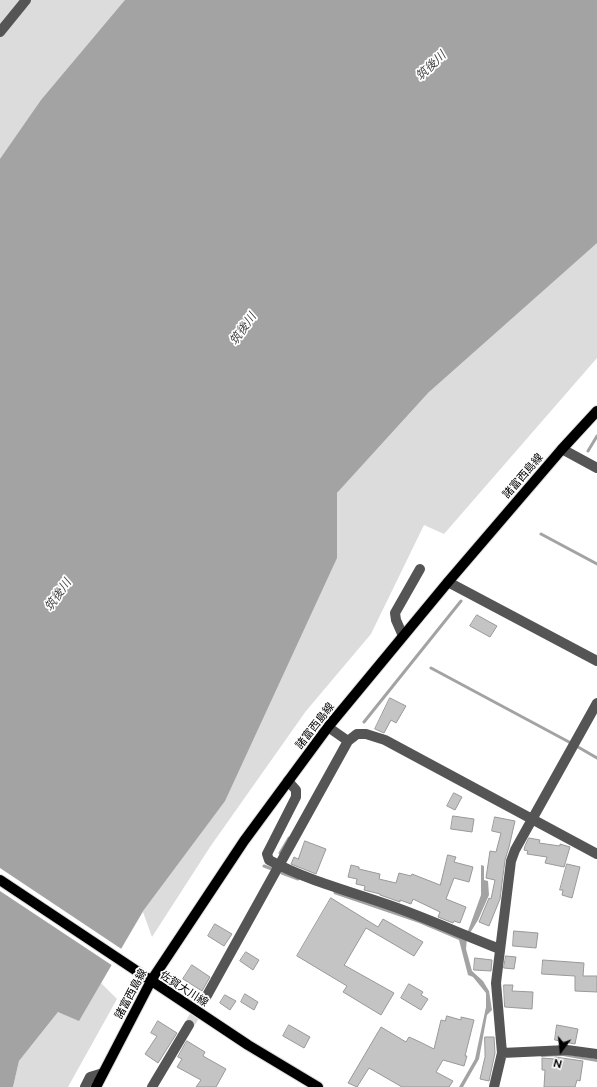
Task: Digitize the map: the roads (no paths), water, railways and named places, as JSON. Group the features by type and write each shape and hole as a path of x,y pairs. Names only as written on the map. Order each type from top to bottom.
{"main road":[{"name":"諸富西島線","path":"96,1087 151,981 244,841 328,727 448,582 562,449 597,411"},
{"name":"佐賀大川線","path":"0,880 248,1045 318,1087"}],"street":[{"path":"0,32 26,0"},
{"path":"562,449 597,468"},
{"path":"403,636 396,620 395,613 420,569"},
{"path":"448,582 597,661"},
{"path":"494,1087 502,1053 496,983 514,850 597,702"},
{"path":"328,727 348,740"},
{"path":"205,999 280,866 348,740 357,734 366,734 385,740 597,854"},
{"path":"288,781 296,790 296,797 268,854 269,860 280,866 331,886 426,918 500,949"},
{"path":"152,1087 190,1025"},
{"path":"502,1053 567,1050 597,1054"},
{"path":"84,1087 90,1077 103,1073"}],"water":[{"name":"筑後川","path":"125,0 597,0 597,243 429,392 337,493 337,558 225,801 143,911 79,1021 58,1012 19,1061 13,1087 0,1087 0,159 41,100"},
{"path":"481,865 484,866 484,880 488,881 489,895 478,920 467,938 466,949 472,971 483,981 489,991 492,1010 487,1015 479,1059 463,1087 459,1087 475,1059 486,1007 486,993 473,977 468,975 459,940 419,923 334,894 333,891 468,931 481,895"},
{"path":"563,1054 597,1059 597,1062 563,1056 541,1057 541,1055"}],"waterway":[{"path":"588,451 597,436"},
{"path":"541,534 597,564"},
{"path":"364,722 461,601"},
{"path":"431,668 569,742"},
{"path":"578,747 597,758"},
{"path":"280,853 289,838"},
{"path":"264,866 272,869"},
{"path":"282,873 298,879"}],"tunnel":[{"path":"189,1025 205,999"}]}
